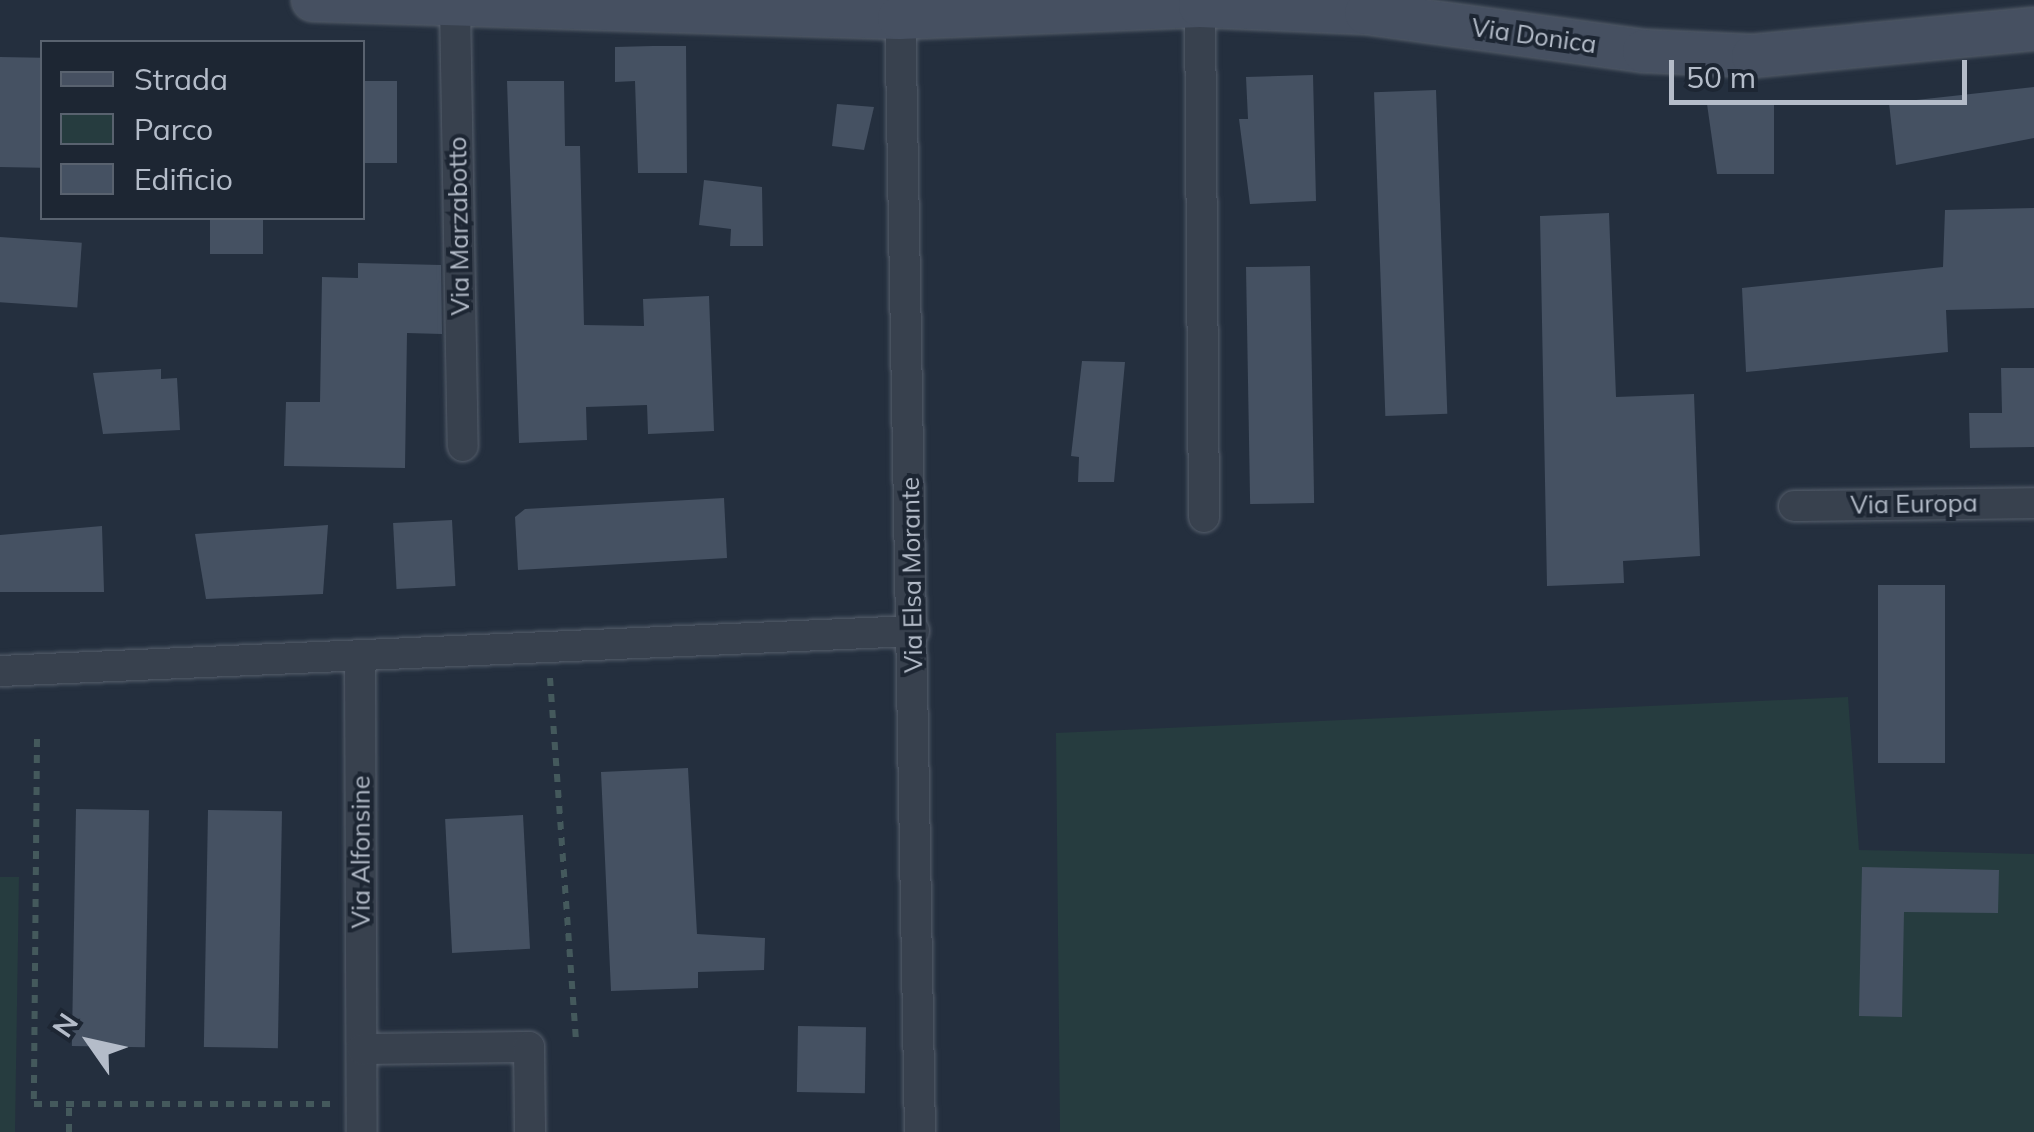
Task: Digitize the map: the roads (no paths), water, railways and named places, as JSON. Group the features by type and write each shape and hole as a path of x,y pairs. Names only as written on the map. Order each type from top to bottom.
{"street":[{"name":"Via Donica","path":"313,0 454,6 899,9 1366,7 1644,52 1753,56 2034,29"},
{"name":"Via Marzabotto","path":"454,6 463,446"},
{"path":"1200,6 1204,517"},
{"name":"Via Elsa Morante","path":"899,9 914,630 920,1132"},
{"name":"Via Europa","path":"1794,506 2034,503"},
{"path":"0,671 914,630"},
{"name":"Via Alfonsine","path":"360,656 362,1118"},
{"path":"362,1049 530,1047 530,1132"}]}
